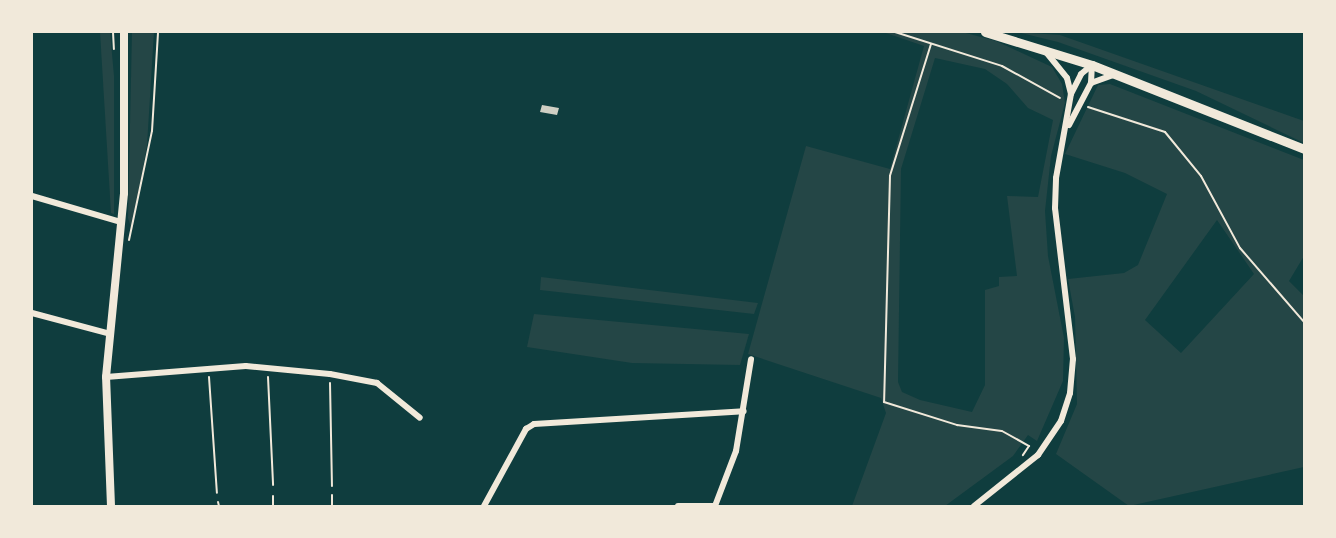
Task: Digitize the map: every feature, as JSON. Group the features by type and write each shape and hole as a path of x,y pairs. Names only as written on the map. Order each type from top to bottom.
{"main road":[{"path":"985,32 1092,65 1305,150"}],"street":[{"path":"111,507 106,377 107,333 121,222 124,32"},
{"path":"1044,50 1067,78 1071,94"},
{"path":"1066,131 1091,83 1092,65"},
{"path":"974,507 1038,455 1060,421 1070,393 1071,331 1055,208 1056,178 1071,94 1081,74 1092,65"},
{"path":"1091,83 1117,75"},
{"path":"32,196 121,222"},
{"path":"32,313 107,333"},
{"path":"678,507 715,506 736,451 751,359"},
{"path":"106,377 208,368 268,368 330,374 377,383 420,418"},
{"path":"484,507 526,429 534,424 744,411"}],"path":[{"path":"118,244 132,240 152,131 158,32"},
{"path":"895,32 1002,66 1060,98"},
{"path":"931,44 890,176 884,402 957,425 1002,431 1029,446"},
{"path":"1088,107 1165,132 1201,176 1240,248 1274,291 1305,322"},
{"path":"208,368 217,493"},
{"path":"268,368 273,485"},
{"path":"330,374 332,486"},
{"path":"273,495 273,507"},
{"path":"332,495 332,507"},
{"path":"218,502 219,507"}],"shaded area":[{"path":"100,32 110,32 114,76 114,214 111,213"},
{"path":"132,32 154,32 147,145 132,231 128,218"},
{"path":"883,32 962,32 996,41 1052,67 1062,84 1065,103 1051,156 1045,211 1048,256 1064,338 1063,381 1037,441 1028,435 1013,456 945,506 852,506 886,413 881,398 748,354 806,146 890,169 924,46","holes":["935,58 985,69 1007,84 1028,108 1053,120 1038,197 1007,196 1017,276 999,277 999,286 985,290 985,385 972,412 920,400 902,392 898,382 901,169"]},
{"path":"1017,32 1060,35 1304,121 1304,143 1196,91 1058,42"},
{"path":"1110,84 1304,160 1304,256 1289,281 1304,296 1304,467 1129,506 1056,454 1077,404 1075,317 1068,279 1124,273 1138,265 1167,194 1125,173 1065,154 1098,85","holes":["1217,220 1254,274 1181,353 1145,320"]},
{"path":"541,277 758,303 754,314 540,290"},
{"path":"534,314 749,334 740,365 632,363 527,347"}],"building":[{"path":"542,105 559,108 557,115 540,112"}]}
